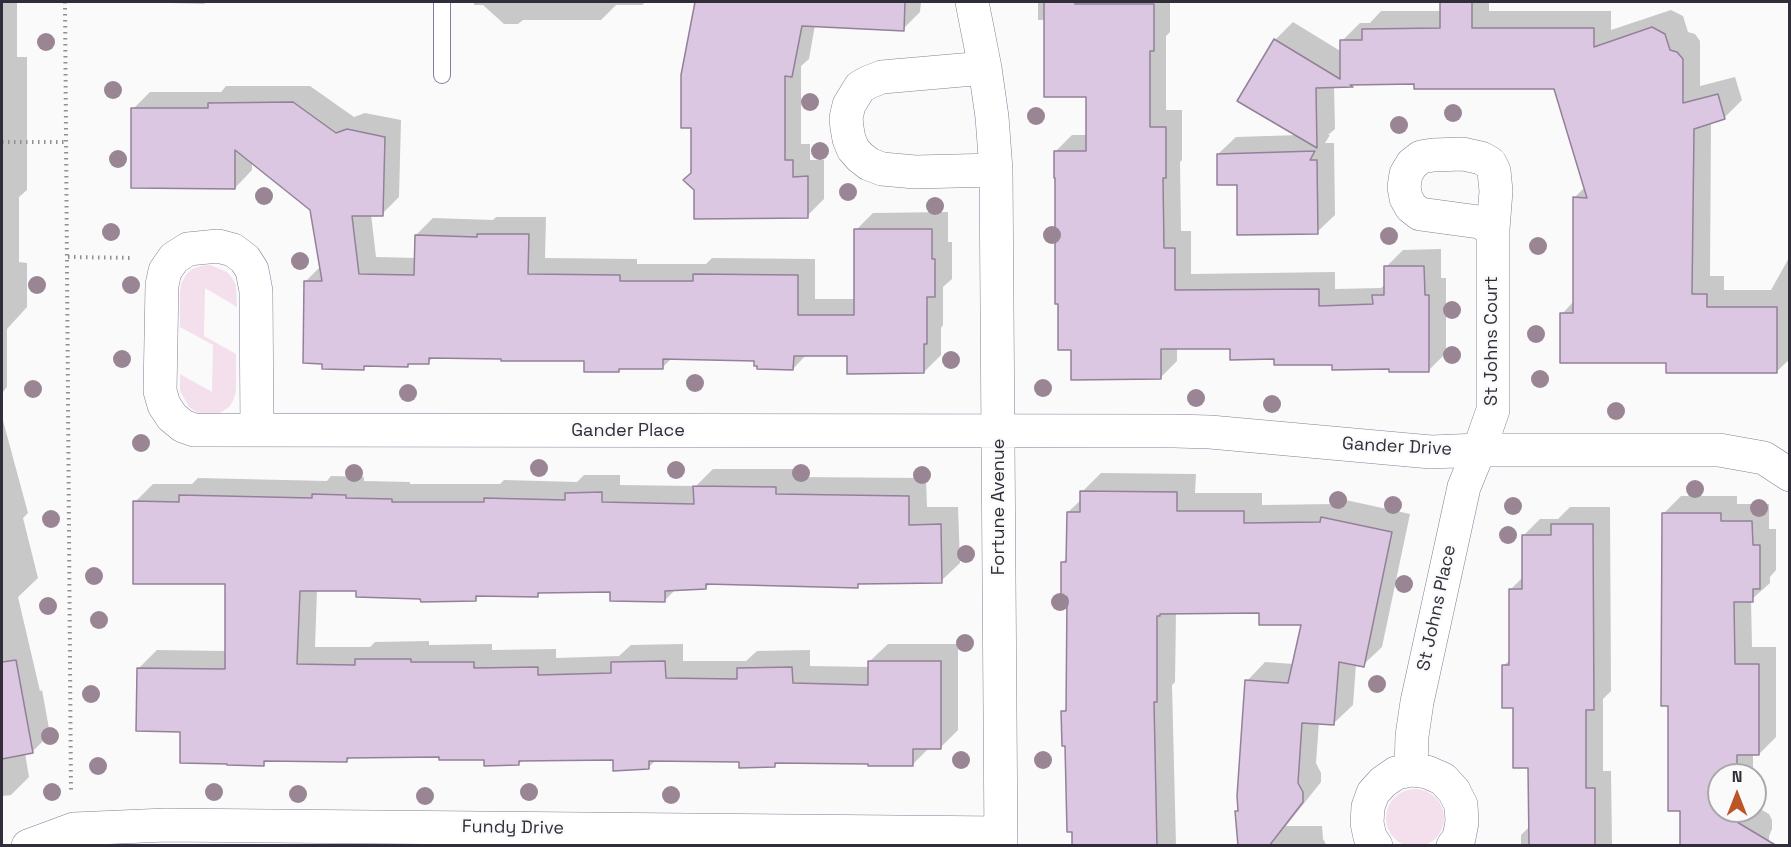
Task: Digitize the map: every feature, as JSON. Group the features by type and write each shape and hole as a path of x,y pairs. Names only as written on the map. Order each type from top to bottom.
{"street":[{"name":"Fortune Avenue","path":"972,2 986,68 996,170 1001,839"},
{"path":"986,68 882,77 869,82 860,87 849,105 846,117 847,128 853,149 869,164 882,169 915,172 996,170"},
{"name":"St Johns Court","path":"1479,450 1493,410 1493,229"},
{"name":"Gander Place","path":"256,430 256,291 252,270 245,259 233,250 218,246 188,249 174,258 165,271 162,285 160,391 164,405 172,417 183,426 194,430 999,432"},
{"name":"Gander Drive","path":"999,432 1210,432 1431,452 1719,450 1764,459 1790,475"},
{"name":"St Johns Place","path":"1411,770 1412,736 1417,702 1464,487 1479,450"},
{"path":"1376,846 1367,823 1368,807 1373,793 1383,782 1396,774 1411,770 1428,772 1443,779 1454,791 1461,805 1462,822 1458,838 1453,846"},
{"name":"Fundy Drive","path":"28,846 74,829 166,825 1001,839"}],"lane":[{"path":"442,2 442,75"}],"path":[{"path":"65,2 71,795"},
{"path":"2,142 66,142"},
{"path":"68,257 140,258"}],"shaded area":[{"path":"210,265 227,272 232,278 236,285 237,307 205,288 204,336 236,354 236,391 233,401 220,413 209,415 198,413 189,407 180,391 180,374 212,392 213,345 180,327 180,293 181,284 192,269"},
{"path":"1415,789 1426,791 1436,797 1442,807 1444,818 1442,829 1436,839 1426,845 1415,847 1404,845 1394,839 1388,829 1386,818 1388,807 1394,797 1404,791"}],"building":[{"path":"695,2 905,2 904,31 802,26 792,77 785,76 785,160 793,160 793,177 808,176 808,218 694,219 694,190 683,180 691,173 691,128 681,128 681,75"},
{"path":"1044,2 1154,4 1154,51 1150,51 1150,127 1166,127 1166,178 1163,178 1164,248 1175,248 1175,290 1319,289 1319,306 1373,304 1372,295 1384,295 1384,266 1424,266 1425,295 1429,295 1429,372 1389,372 1389,369 1332,370 1332,365 1274,365 1274,359 1230,360 1230,349 1161,349 1161,379 1071,380 1071,350 1058,350 1058,304 1055,304 1054,151 1086,151 1086,97 1044,97"},
{"path":"1440,2 1472,2 1472,28 1594,28 1594,47 1652,27 1665,34 1670,50 1677,52 1683,59 1683,103 1718,94 1725,119 1694,129 1692,294 1707,294 1707,307 1777,307 1777,373 1666,373 1666,363 1560,363 1560,313 1573,313 1573,197 1587,198 1554,89 1414,89 1414,84 1316,88 1317,148 1237,101 1274,39 1340,79 1340,40 1362,40 1362,29 1440,28"},
{"path":"293,102 336,133 347,129 385,137 383,216 352,216 359,274 414,275 415,235 477,237 477,234 529,234 528,274 620,275 620,281 693,281 693,274 798,275 798,315 854,315 854,229 932,229 935,297 927,297 927,344 924,344 924,373 847,374 847,356 794,356 793,370 757,369 754,361 663,359 663,369 619,369 619,372 584,372 584,361 429,358 429,364 408,364 408,367 364,366 364,370 322,369 322,364 303,363 304,281 322,281 310,210 235,150 235,189 131,188 131,108 208,108 208,103"},
{"path":"1315,151 1310,160 1317,160 1318,234 1237,235 1237,185 1217,185 1217,154"},
{"path":"693,486 776,487 776,494 909,496 909,525 941,524 942,583 858,584 858,588 706,584 706,589 665,591 665,602 610,601 610,592 538,593 538,597 476,596 476,601 421,602 420,599 356,597 356,591 300,591 297,664 355,665 355,659 411,659 411,662 474,662 474,668 538,667 538,675 611,673 611,662 665,661 666,678 737,679 737,668 792,667 793,683 868,685 868,661 941,661 941,749 913,749 913,766 775,763 775,767 739,768 739,762 649,761 649,769 613,771 613,760 519,761 519,765 484,766 484,760 439,760 439,757 347,758 347,762 264,761 264,766 180,763 180,732 136,731 137,668 225,669 225,584 133,584 133,501 179,502 179,495 312,498 312,494 346,495 346,498 392,499 392,502 484,502 484,498 565,500 565,493 602,492 602,502 694,504"},
{"path":"1080,491 1177,492 1177,511 1244,511 1244,523 1320,522 1321,517 1392,532 1364,667 1339,662 1334,725 1302,723 1298,783 1303,792 1303,802 1269,846 1238,846 1235,811 1238,811 1245,680 1288,683 1301,625 1259,625 1259,613 1160,614 1157,616 1157,702 1154,702 1157,846 1072,846 1072,832 1067,832 1065,746 1062,746 1061,711 1066,711 1067,597 1061,597 1061,562 1066,562 1067,512 1080,512"},
{"path":"1662,513 1721,513 1721,521 1752,521 1753,545 1760,545 1760,589 1753,589 1753,602 1734,602 1735,664 1759,664 1759,755 1737,755 1737,763 1707,763 1707,823 1739,823 1777,846 1680,846 1680,811 1668,811 1668,706 1661,706"},
{"path":"1551,524 1593,524 1594,710 1586,710 1586,788 1595,788 1595,846 1529,846 1528,768 1513,768 1513,708 1502,708 1502,665 1509,665 1509,589 1522,589 1522,535 1551,535"},
{"path":"16,660 33,753 2,759 2,662"}]}
